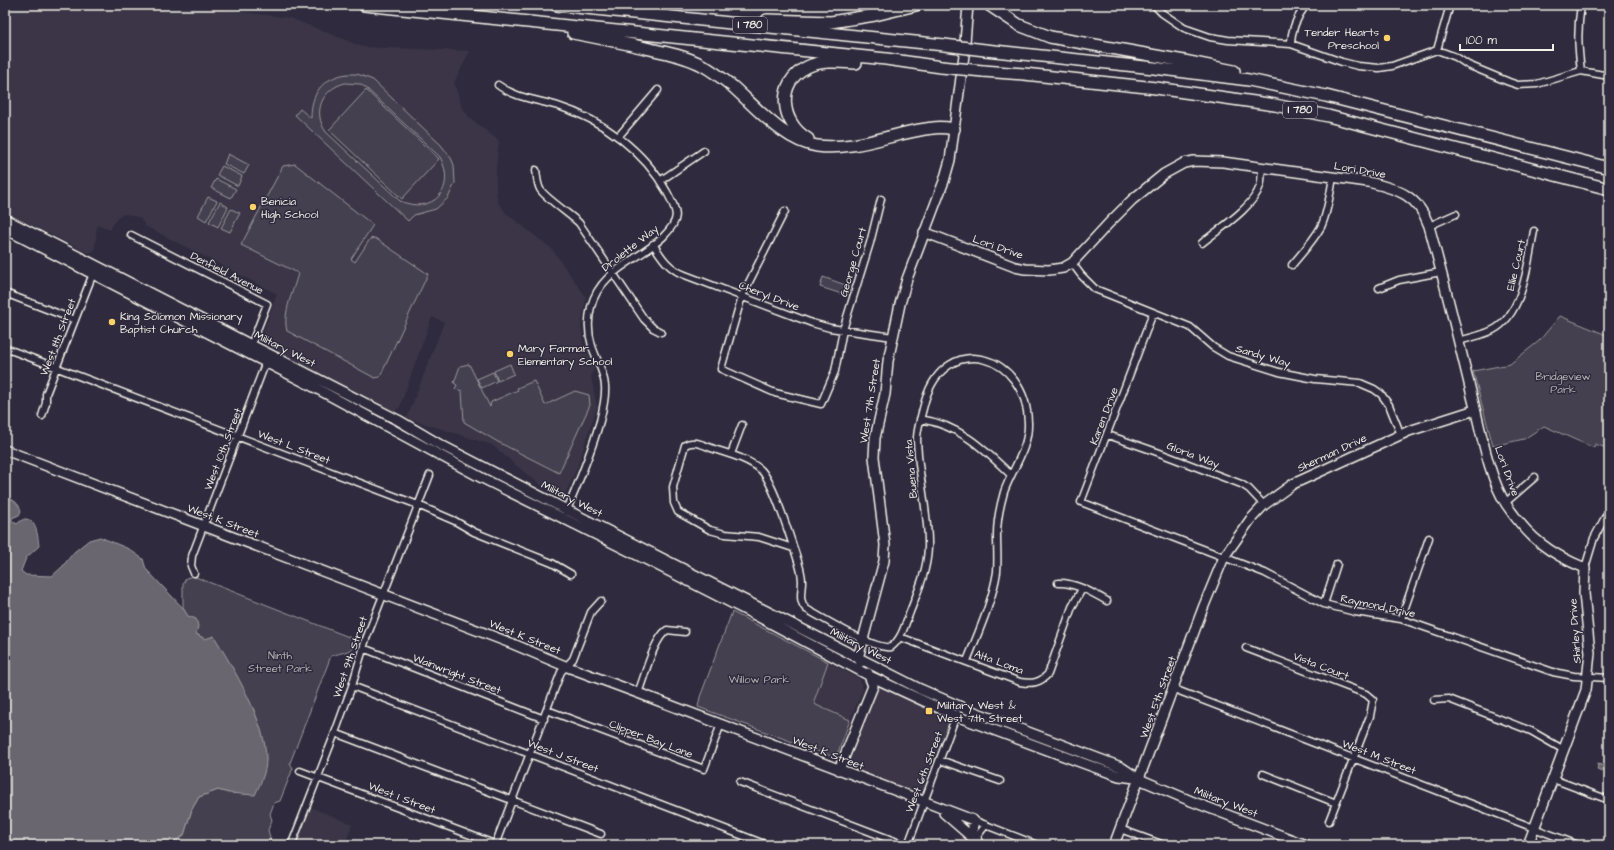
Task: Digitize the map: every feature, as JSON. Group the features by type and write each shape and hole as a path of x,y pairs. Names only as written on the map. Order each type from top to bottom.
{"highway":[{"name":"I 780","path":"364,5 941,67 1024,74 1163,89 1275,105 1335,118 1609,189"},
{"name":"I 780","path":"556,5 1206,74 1290,88 1398,113 1609,168"},
{"path":"678,18 721,17 831,22 875,15 916,5"},
{"path":"989,5 1020,25 1050,37 1217,67 1250,75 1290,88"},
{"path":"516,21 670,53 700,64 731,85 780,129 803,142 817,146 840,147 855,145 935,127 954,129"},
{"path":"825,146 806,138 794,128 788,119 785,109 786,97 792,81 798,73 806,67 817,63 886,65 898,62"}],"street":[{"name":"West 7th Street","path":"858,658 884,561 885,545 874,457 875,438 885,394 888,361 900,304 907,279 944,181 950,160 964,56 968,5"},
{"path":"1154,5 1162,13 1184,28 1210,37 1228,40 1291,44 1358,66 1379,68 1398,64 1437,50 1456,57 1468,65 1500,79 1518,85 1537,84 1581,72 1609,76"},
{"path":"1291,44 1291,36 1297,17 1306,5"},
{"path":"1437,50 1450,5"},
{"path":"1581,5 1578,40 1581,72"},
{"name":"Drolette Way","path":"498,85 507,92 560,107 618,137 641,157 660,181 677,212 677,218 670,229 653,244 618,268 601,285 596,294 590,316 590,338 605,380 605,402 584,471 566,514"},
{"path":"618,137 658,90"},
{"path":"660,181 704,151"},
{"name":"Lori Drive","path":"924,232 984,256 1020,268 1049,270 1063,268 1072,263 1132,200 1174,167 1194,161 1262,167 1333,177 1384,186 1404,193 1419,207 1426,217 1429,226 1475,410 1493,475 1505,503 1521,525 1542,546 1557,556 1585,568"},
{"path":"1202,243 1244,209 1254,197 1260,186 1262,167"},
{"path":"536,170 540,190 579,223 612,274 644,319 653,328 662,332"},
{"path":"1292,265 1315,237 1322,225 1333,177"},
{"name":"George Court","path":"742,296 721,369 775,393 821,404 835,372 844,330 870,243 881,199"},
{"path":"742,296 785,211"},
{"path":"1429,226 1456,214"},
{"name":"Military West","path":"5,219 94,270"},
{"name":"Military West","path":"5,229 94,270 176,305 250,349 398,420 566,514 870,676 956,716 1094,768 1119,776 1139,779"},
{"name":"Ellie Court","path":"1458,341 1483,334 1494,329 1501,325 1510,314 1516,303 1524,281 1534,231"},
{"name":"Denfield Avenue","path":"131,235 267,304 250,349"},
{"name":"Cheryl Drive","path":"653,244 666,263 673,270 812,323 844,330 893,337"},
{"name":"Sandy Way","path":"1072,263 1081,275 1095,289 1190,327 1213,347 1228,356 1279,372 1315,379 1360,383 1374,389 1381,394 1389,405 1401,435"},
{"name":"West 11th Street","path":"42,416 46,403 46,394 94,270"},
{"path":"1379,288 1399,280 1441,272"},
{"path":"5,293 75,320"},
{"name":"Karen Drive","path":"1105,512 1082,502 1153,313"},
{"name":"West L Street","path":"5,348 418,505 455,520 474,532 552,563 571,574"},
{"name":"West 10th Street","path":"194,573 192,570 191,561 268,358"},
{"name":"Buena Vista","path":"900,636 926,568 928,541 917,437 920,419 932,383 944,368 962,360 983,359 993,362 1002,366 1010,373 1019,388 1025,404 1028,423 1026,445 1011,475 1005,492 998,524 998,559 995,584 967,661"},
{"name":"Sherman Drive","path":"1224,557 1250,520 1264,505 1293,484 1409,431 1475,410"},
{"path":"920,419 940,424 965,435 987,451 1011,475"},
{"path":"731,454 742,426"},
{"name":"Gloria Way","path":"1108,436 1157,452 1241,484 1255,494 1264,505"},
{"path":"793,548 759,537 725,534 710,530 678,512 674,503 672,487 685,445 688,443 696,443 731,454 752,464 761,471 767,479 793,548 802,580 800,598 806,609 863,639 887,648 893,645 900,636"},
{"name":"West K Street","path":"5,450 513,644 565,666 1037,845"},
{"name":"West 9th Street","path":"290,845 293,841 335,733 352,686 363,648 430,475"},
{"path":"1505,503 1535,477"},
{"name":"Shirley Drive","path":"1528,845 1582,702 1588,678 1590,653 1584,593 1585,568 1594,538 1609,510"},
{"name":"Raymond Drive","path":"1105,512 1265,573 1324,604 1355,612 1401,618 1553,672 1588,678 1609,678"},
{"name":"Military West","path":"566,514 920,689 959,706 1121,767 1139,779 1191,801 1306,845"},
{"path":"1401,618 1429,538"},
{"name":"West 5th Street","path":"1114,845 1174,689 1203,608 1224,557"},
{"path":"1324,604 1337,564"},
{"path":"1058,583 1063,583 1082,589 1107,601"},
{"name":"Alta Loma","path":"900,636 1020,682 1031,684 1040,681 1048,674 1072,607 1082,589"},
{"path":"496,845 511,799 544,719 561,672 573,659 591,612 601,601"},
{"path":"638,693 657,643 662,634 667,630 685,632"},
{"name":"Wainwright Street","path":"363,648 544,719"},
{"name":"Vista Court","path":"1246,648 1366,694 1373,700 1370,716 1354,758"},
{"path":"839,770 873,686 870,676 858,658"},
{"name":"West J Street","path":"352,686 767,845"},
{"name":"West M Street","path":"1174,689 1578,845"},
{"path":"1434,700 1449,699 1530,731 1564,750"},
{"name":"West 6th Street","path":"907,845 959,706"},
{"name":"Clipper Bay Lane","path":"547,710 704,770 721,724"},
{"path":"335,733 601,834"},
{"path":"1329,821 1354,758"},
{"path":"940,760 1000,781"},
{"name":"West I Street","path":"300,771 496,845"},
{"path":"1263,774 1336,803"},
{"path":"1553,779 1609,800"},
{"path":"740,782 907,845"},
{"path":"936,807 979,843"},
{"path":"973,820 974,832 979,843"},
{"path":"979,843 978,835 986,825"},
{"path":"1120,829 1164,845"}],"shaded area":[{"name":"Benicia High School","path":"5,5 93,5 129,10 195,6 290,18 363,47 470,51 454,83 462,107 469,117 499,141 496,170 498,202 506,213 552,249 586,297 581,327 583,344 594,365 591,376 597,407 577,468 565,495 563,497 557,496 530,477 492,445 407,418 444,322 432,317 399,409 398,408 395,411 390,412 264,344 262,336 277,294 145,226 140,218 126,214 121,215 118,217 110,230 97,225 95,248 94,251 88,253 5,212"},
{"path":"1002,5 1025,5 1025,9 1009,9"},
{"path":"5,497 15,502 21,511 19,515 12,518 12,521 17,524 24,519 29,520 32,522 36,530 39,546 26,558 21,571 26,575 52,576 62,567 74,552 89,540 100,537 129,549 143,559 146,569 183,608 188,616 196,619 198,626 196,634 205,639 214,636 248,696 265,745 266,765 255,795 229,793 218,790 199,797 192,809 184,835 170,845 5,845"},
{"path":"828,662 860,679 863,689 850,720 816,705 814,701"},
{"path":"878,685 951,718 921,796 846,766"},
{"path":"1598,764 1609,767 1609,771 1603,770 1602,772 1597,770"},
{"path":"310,807 352,824 345,845 293,845"}],"green space":[{"path":"357,74 373,80 441,145 451,158 454,165 455,183 448,198 436,209 414,215 408,221 295,115 300,109 311,118 313,101 316,94 325,83 338,76","holes":["345,83 360,84 440,157 445,169 446,179 444,189 432,202 423,205 400,201 326,132 320,117 320,109 325,96 330,90"]},
{"path":"366,90 439,159 402,199 329,130"},
{"path":"228,154 249,165 244,174 224,164"},
{"path":"295,164 373,225 351,259 355,262 370,239 375,238 428,274 380,377 375,378 287,331 287,309 298,273 241,245 283,166"},
{"path":"222,166 242,176 238,186 217,175"},
{"path":"216,179 236,189 231,198 211,188"},
{"path":"208,197 217,201 206,221 198,216"},
{"path":"220,202 228,207 218,227 209,222"},
{"path":"231,209 240,213 230,232 221,228"},
{"path":"823,277 851,287 848,296 820,287"},
{"name":"Bridgeview Park","path":"1560,316 1609,336 1609,449 1595,444 1594,448 1544,426 1524,439 1493,446 1473,371 1510,364 1539,341"},
{"path":"469,364 490,407 491,402 534,381 545,405 575,391 589,395 590,405 559,473 498,442 464,422 462,391 455,389 457,385 454,383 460,366"},
{"path":"510,364 514,374 498,381 494,371"},
{"path":"493,372 497,381 482,388 477,379"},
{"name":"Ninth Street Park","path":"193,576 359,641 351,650 331,656 290,763 293,768 280,801 274,803 270,814 272,820 268,830 272,845 170,845 184,835 192,809 199,797 218,790 229,793 266,760 263,738 254,710 205,639 196,634 183,608 183,584 186,578"},
{"name":"Willow Park","path":"732,612 828,662 814,701 816,705 850,720 836,758 698,707 700,697"}],"place":[{"name":"Tender Hearts Preschool","path":"1387,38"},
{"name":"Benicia High School","path":"253,207"},
{"name":"King Solomon Missionary Baptist Church","path":"112,322"},
{"name":"Mary Farmar Elementary School","path":"510,354"},
{"name":"Military West & West 7th Street","path":"929,711"}]}
